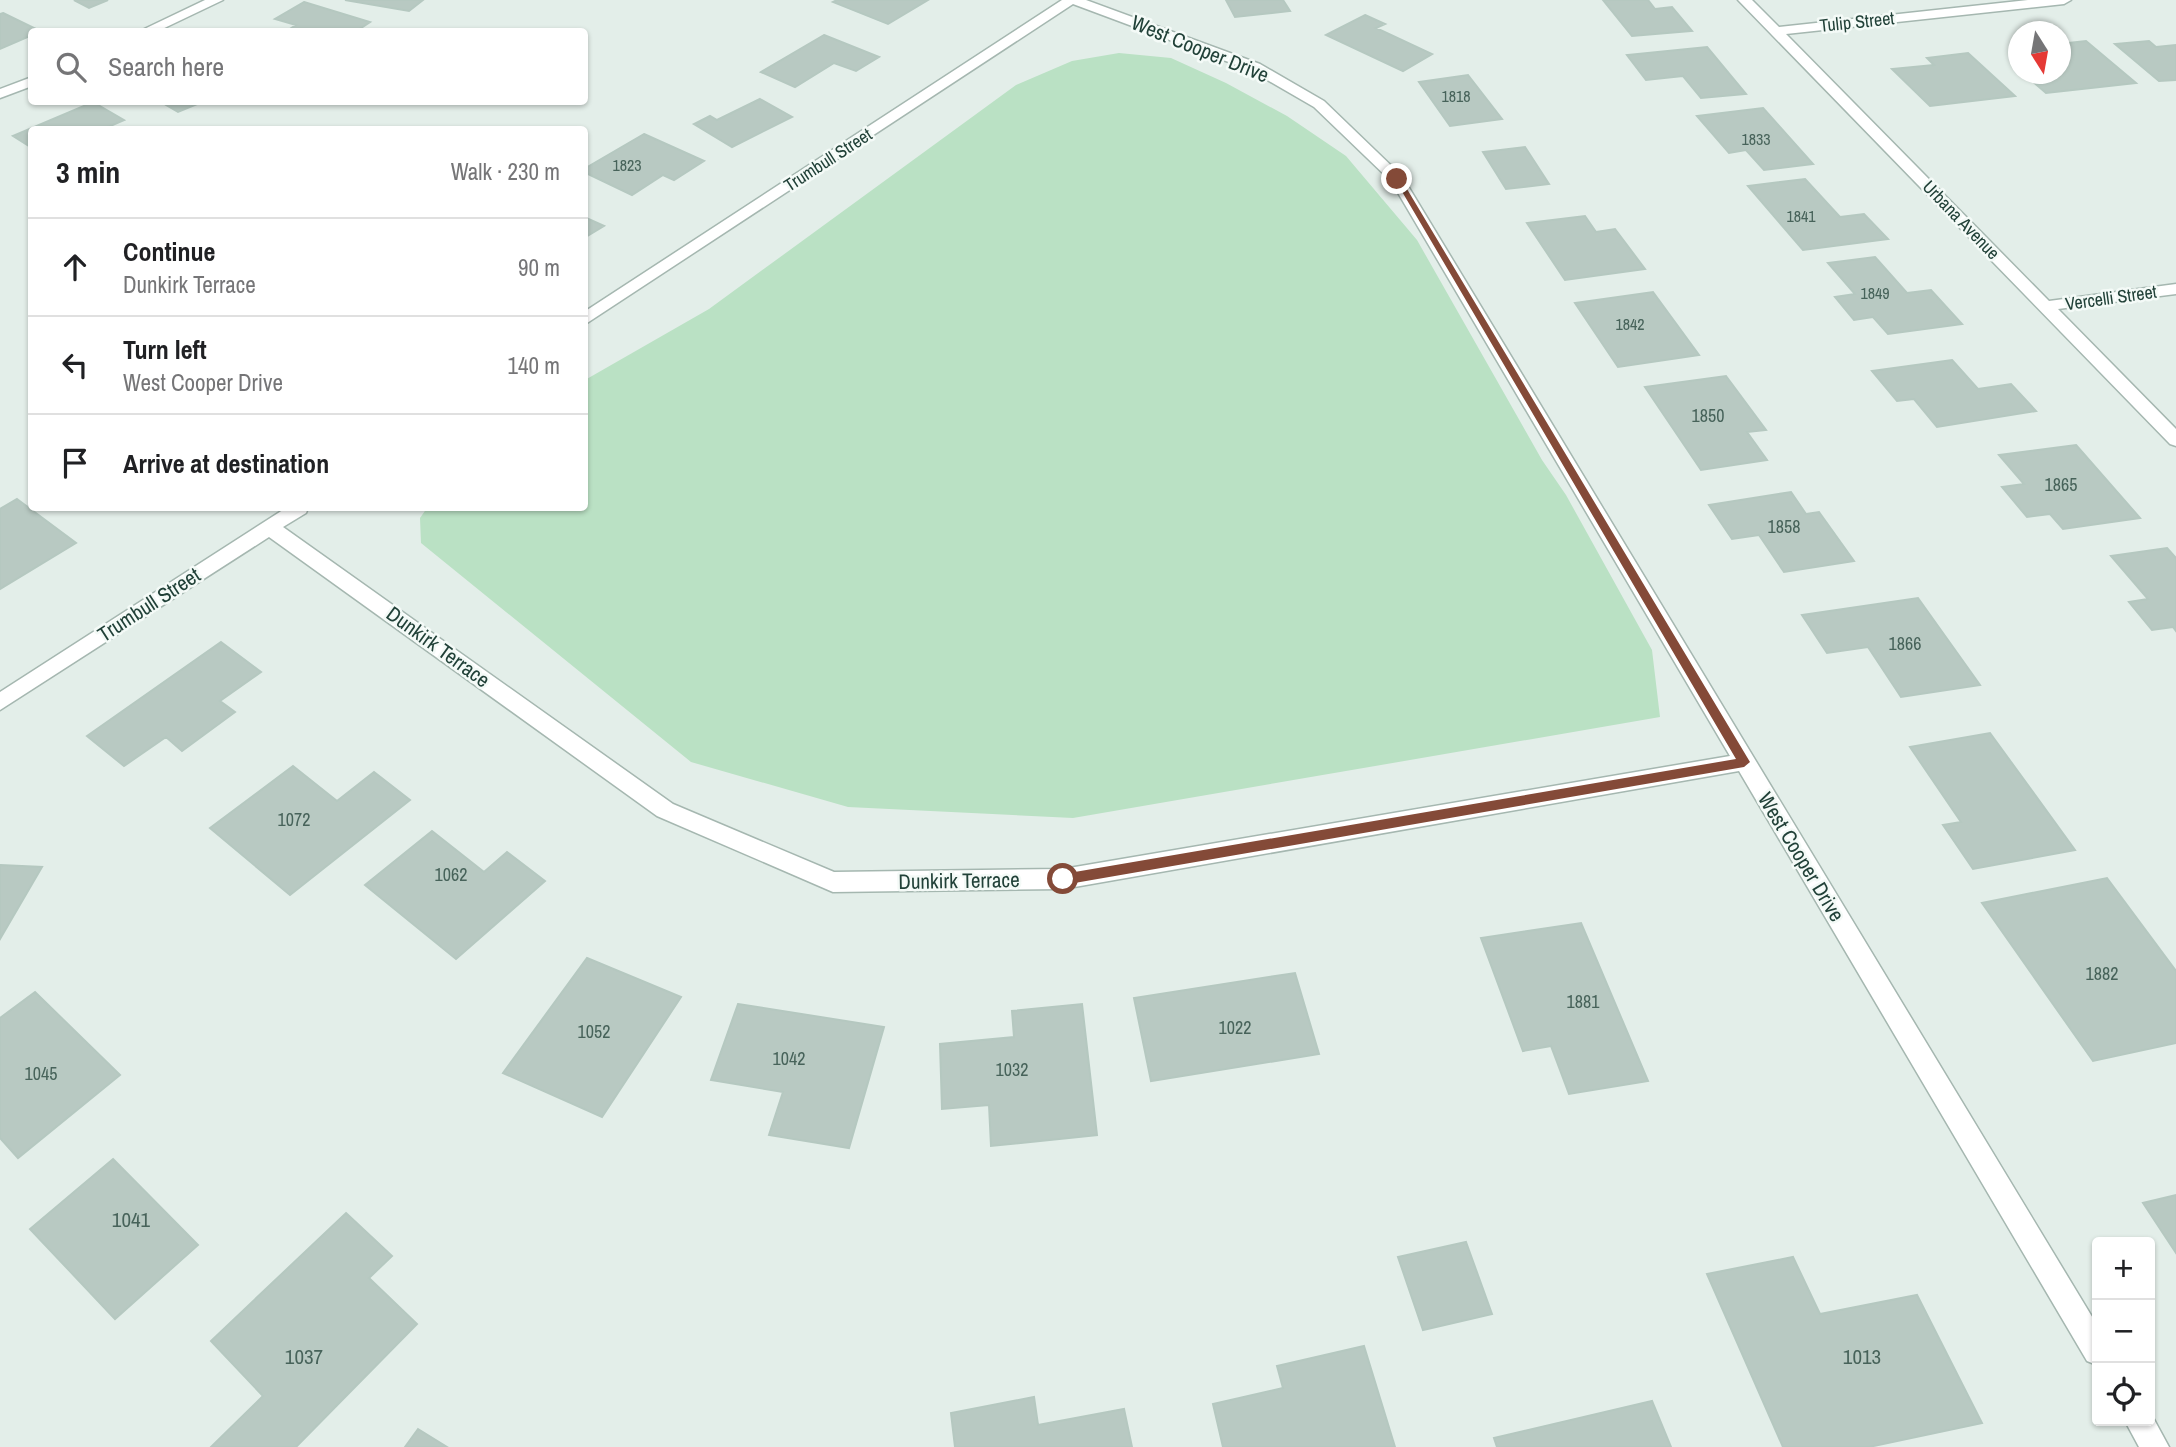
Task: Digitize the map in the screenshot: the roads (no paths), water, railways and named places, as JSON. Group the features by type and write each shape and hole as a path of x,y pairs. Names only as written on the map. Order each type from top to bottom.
{"street":[{"path":"153,28 216,0"},
{"name":"Trumbull Street","path":"588,317 1073,0"},
{"name":"West Cooper Drive","path":"1073,0 1255,67 1319,104 1397,179 2092,1343"},
{"name":"Urbana Avenue","path":"1745,0 2176,440"},
{"name":"Tulip Street","path":"1776,31 2064,0"},
{"path":"0,94 28,83"},
{"name":"Vercelli Street","path":"2046,306 2176,289"},
{"name":"Trumbull Street","path":"0,702 294,511"},
{"name":"Dunkirk Terrace","path":"269,527 665,810 832,882 1063,879 1744,762"},
{"path":"2142,1426 2155,1447"}]}
